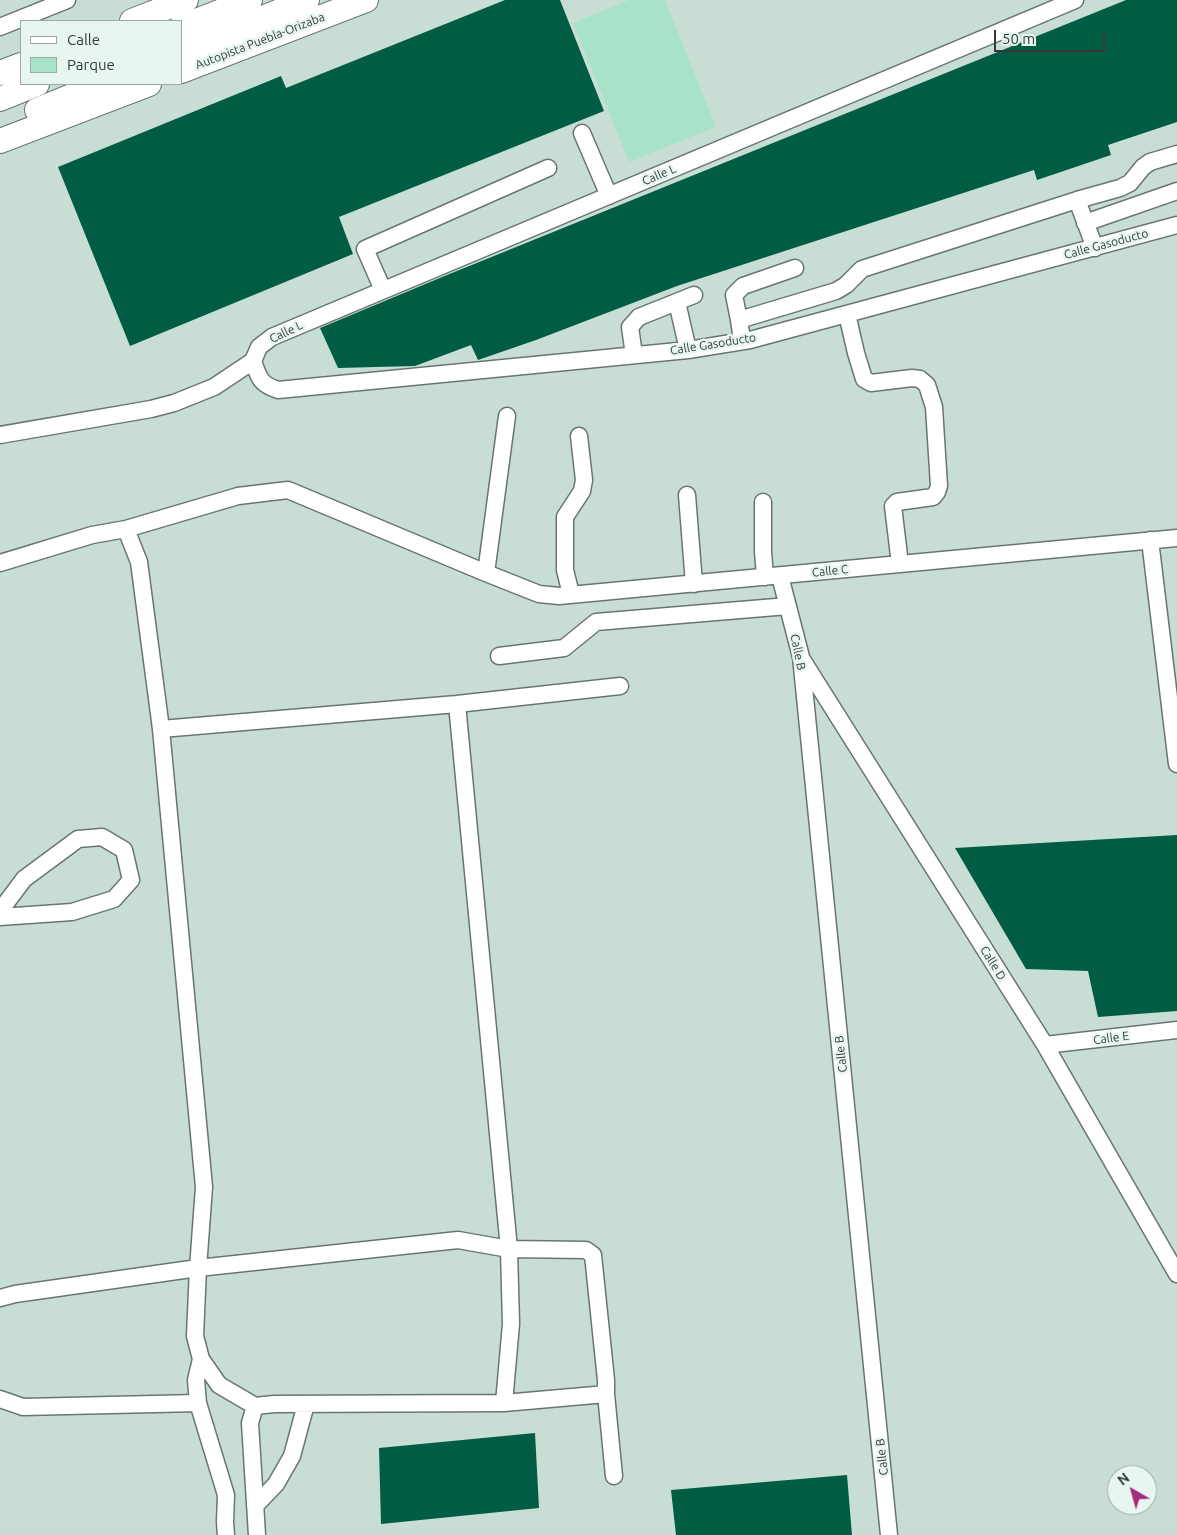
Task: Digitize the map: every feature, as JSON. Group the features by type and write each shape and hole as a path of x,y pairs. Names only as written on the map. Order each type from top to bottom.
{"highway":[{"path":"135,20 186,0"},
{"path":"182,27 257,8 307,0"},
{"name":"Autopista Puebla-Orizaba","path":"182,71 366,0"},
{"path":"182,50 257,8"},
{"path":"0,73 20,65"},
{"path":"0,98 35,85"},
{"path":"0,124 98,85"},
{"path":"0,141 146,85"}],"street":[{"name":"Calle L","path":"253,362 259,347 272,337 1075,0"},
{"path":"0,27 58,2"},
{"path":"582,133 609,196"},
{"path":"739,320 836,291 846,285 862,269 1120,188 1130,182 1150,162 1177,154"},
{"path":"383,290 365,249 548,168"},
{"path":"1085,223 1177,191"},
{"path":"1077,200 1095,248"},
{"name":"Calle Gasoducto","path":"253,362 259,379 266,386 278,390 688,350 750,340 1177,225"},
{"path":"742,340 734,295 743,286 796,268"},
{"path":"634,355 630,327 639,317 694,295"},
{"path":"677,302 688,350"},
{"path":"847,314 860,370 864,379 871,383 912,378 920,380 927,385 934,407 939,486 933,497 898,502 893,506 900,564"},
{"path":"0,435 151,409 174,403 214,387 253,362"},
{"path":"486,573 507,416"},
{"path":"571,594 565,570 565,517 582,491 584,480 579,436"},
{"name":"Calle C","path":"0,563 92,535 126,529 238,496 288,490 538,594 559,596 1177,538"},
{"path":"687,495 694,584"},
{"name":"Calle B","path":"763,502 763,551 772,576 788,606 801,657 889,1535"},
{"path":"126,529 139,562 161,729 204,1187 195,1336 201,1359 219,1385 255,1406 504,1403 606,1394"},
{"path":"1150,540 1177,764"},
{"path":"499,656 564,648 596,622 788,606"},
{"name":"Calle D","path":"801,657 1045,1045 1177,1274"},
{"path":"161,729 457,704 620,686"},
{"path":"457,704 509,1249 511,1324 504,1403"},
{"path":"0,911 24,879 78,839 102,837 124,850 131,880 114,899 72,912 0,917"},
{"name":"Calle E","path":"1045,1045 1177,1030"},
{"path":"0,1298 15,1294 198,1268 458,1240 509,1249 586,1250 593,1255 614,1476"},
{"path":"201,1359 196,1380 198,1403 226,1496 226,1535"},
{"path":"0,1399 23,1407 198,1403"},
{"path":"255,1506 276,1484 292,1456 306,1404"},
{"path":"255,1406 250,1423 257,1535"}],"shaded area":[{"path":"0,0 1177,0 1177,1535 0,1535"}],"green space":[{"path":"629,0 665,0 716,127 629,162 573,23"}],"building":[{"path":"505,0 560,0 604,111 339,217 353,254 130,346 58,167 281,76 286,88"},
{"path":"1126,0 1177,0 1177,122 1108,145 1111,155 1037,180 1034,170 677,286 478,360 471,345 415,366 338,368 320,328 447,275"},
{"path":"1177,835 1177,1011 1098,1017 1088,971 1026,969 955,848"},
{"path":"535,1433 539,1508 381,1524 379,1448"},
{"path":"847,1475 852,1535 676,1535 671,1490"}]}
